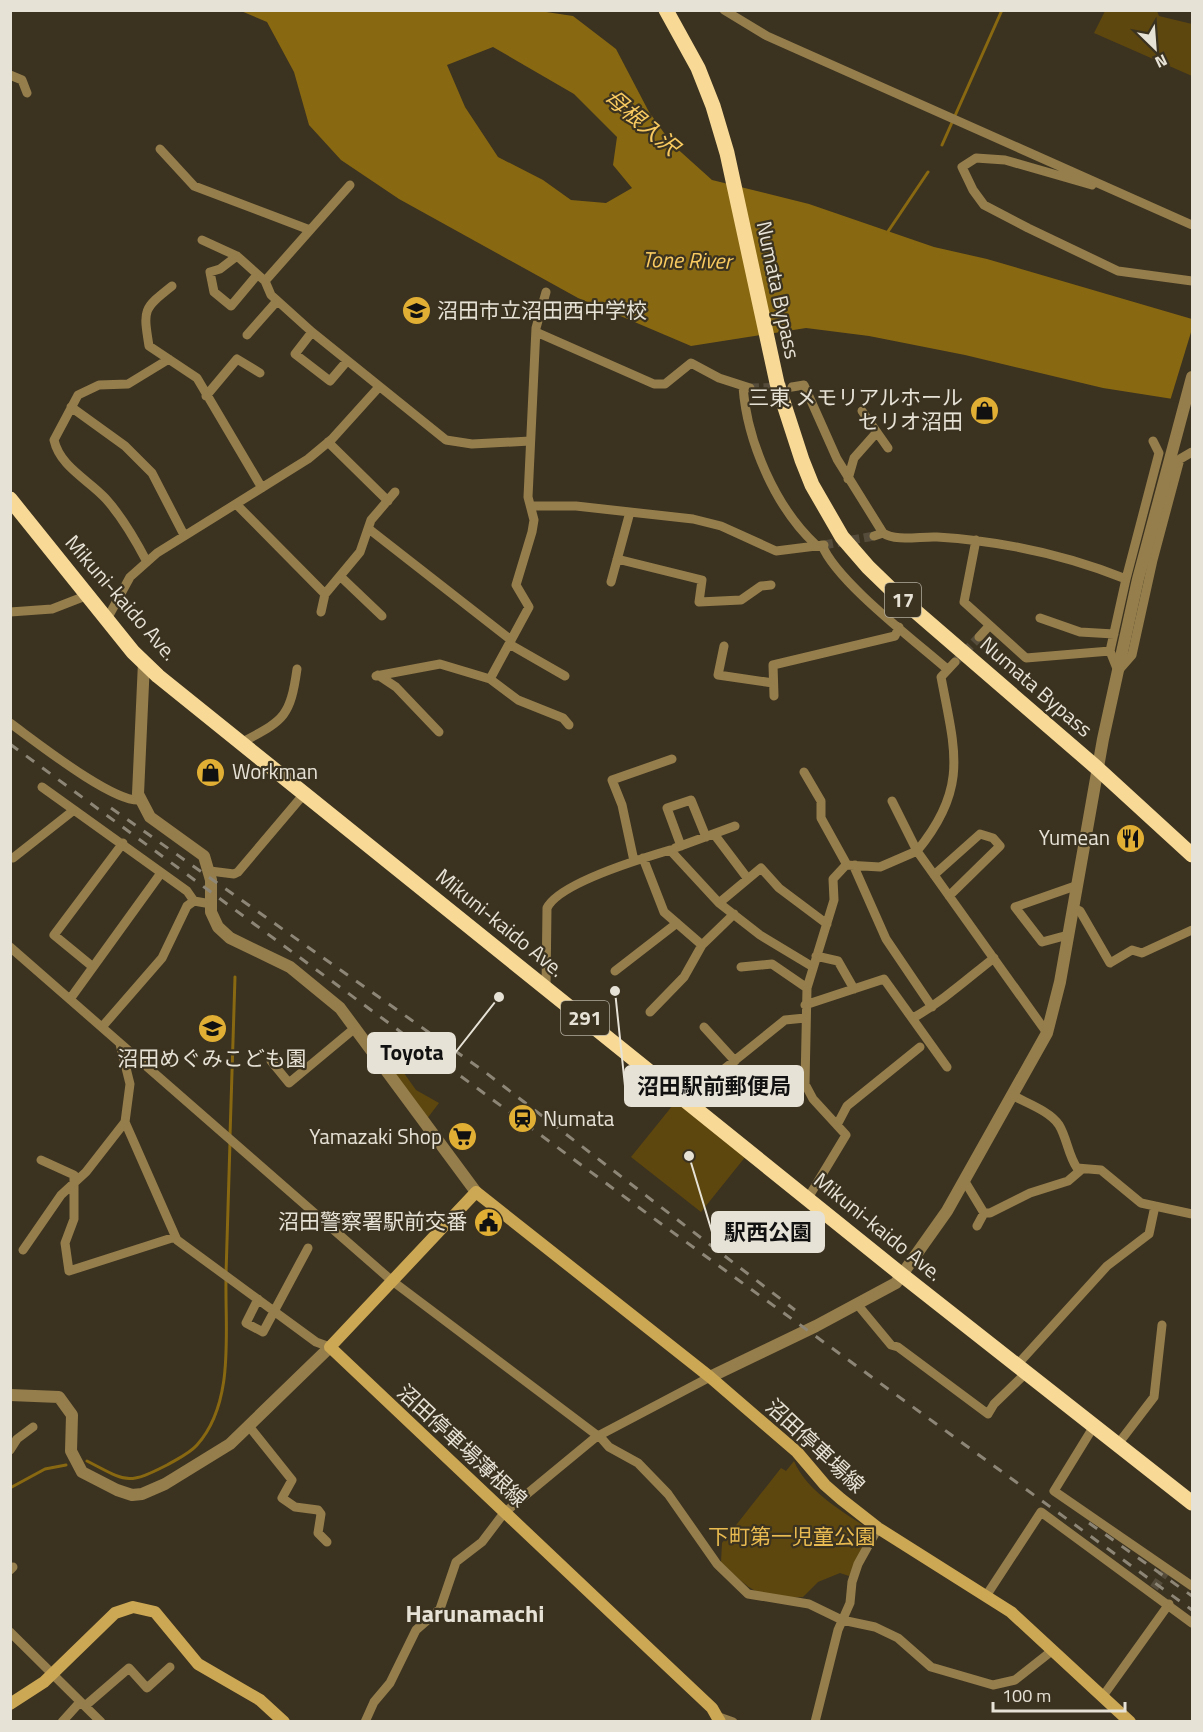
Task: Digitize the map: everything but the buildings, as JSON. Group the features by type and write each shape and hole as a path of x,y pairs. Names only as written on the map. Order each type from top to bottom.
{"highway":[{"name":"Numata Bypass","path":"666,10 690,53 713,106 727,153 777,383 792,436 812,485 833,524 854,552 899,597 1097,768 1192,855"},
{"name":"Mikuni-kaido Ave.","path":"10,499 144,662 304,794 902,1275 1192,1503"}],"main road":[{"path":"330,1347 476,1192"},
{"name":"沼田停車場線","path":"476,1192 710,1377 797,1452 825,1485 878,1528 1011,1612 1130,1722"},
{"name":"沼田停車場薄根線","path":"330,1347 720,1719"},
{"path":"10,1704 52,1675 115,1613 133,1606 155,1612 198,1664 260,1700 284,1722"}],"street":[{"path":"724,10 767,36 1192,225"},
{"path":"10,75 22,80 27,93"},
{"path":"160,149 194,186 310,230"},
{"path":"1119,192 1005,160 976,158 962,167 973,190 984,205 1028,228 1118,271 1192,281"},
{"path":"237,256 220,269 210,272 214,292 231,306 310,230 350,185"},
{"path":"202,240 237,256 261,278 271,295 312,332 446,440 472,444 530,441"},
{"path":"172,286 150,303 144,316 149,346 196,378 262,488"},
{"path":"490,679 529,607 516,585 532,532 531,506 528,497 536,332 546,292"},
{"path":"247,335 278,301"},
{"path":"312,332 295,354 330,381 347,361"},
{"path":"536,332 654,384 665,384 691,363 719,378 747,387 755,445 770,478 805,535 821,545 828,560 899,627 951,666 941,677 956,751 952,790 939,821 917,851 880,867 851,865 833,879 834,900 807,988 805,1084 813,1099 846,1135 808,1198"},
{"path":"147,562 120,515 100,492 71,468 55,447 56,434 78,395 99,385 128,384 169,359"},
{"path":"206,396 237,359 260,373"},
{"path":"365,1722 374,1702 390,1683 416,1630 440,1609 456,1562 482,1542 504,1513 596,1437 896,1283 947,1211 1047,1033 1074,908 1097,768 1138,579 1192,377"},
{"path":"792,387 804,386 848,479 878,535 976,540 1088,564 1126,579"},
{"path":"107,619 130,577 147,562 184,535 297,467 328,442 379,387"},
{"path":"71,407 125,446 152,473 184,535"},
{"path":"862,411 888,448"},
{"path":"848,479 854,458 877,432"},
{"path":"1118,671 1110,651 1126,579 1162,454 1153,441"},
{"path":"328,442 388,501"},
{"path":"1118,671 1132,655 1179,459 1192,452"},
{"path":"321,612 325,594 360,552 371,520 395,492"},
{"path":"236,504 325,594"},
{"path":"531,506 576,506 693,519 721,526 776,550 821,545"},
{"path":"611,582 630,512"},
{"path":"369,529 510,642 565,676"},
{"path":"976,540 964,602 1026,658 1110,651"},
{"path":"617,559 702,580 699,602 741,600 761,586 771,585"},
{"path":"340,576 382,616"},
{"path":"10,612 52,609 88,595"},
{"path":"1040,618 1080,632 1114,634"},
{"path":"979,637 989,626"},
{"path":"774,696 773,664 895,636 899,627"},
{"path":"724,646 718,675 774,683"},
{"path":"144,662 138,794 150,817 204,856 210,871 214,919 224,933 290,967 332,999 476,1192"},
{"path":"439,732 396,687 377,675 440,664 490,679 518,700 563,718 569,725"},
{"path":"241,742 272,725 288,712 297,669"},
{"path":"10,723 92,780 124,799 140,800"},
{"path":"672,759 612,780 638,860 664,912 702,945"},
{"path":"804,772 821,801 821,818 855,869 886,939 932,1007"},
{"path":"42,787 123,843 187,891 194,901 211,904"},
{"path":"210,871 234,874 238,872 304,794"},
{"path":"681,846 668,808 691,800 710,835 748,879"},
{"path":"892,801 917,851 1047,1033"},
{"path":"13,858 74,810"},
{"path":"546,987 547,908 549,903 571,889 638,860 735,826"},
{"path":"934,875 980,834 993,838 1000,846 950,896"},
{"path":"93,967 54,935 123,843"},
{"path":"670,849 719,903 760,935 813,966"},
{"path":"719,903 761,868 779,888 827,924"},
{"path":"70,999 161,873"},
{"path":"1068,935 1042,942 1016,907 1078,885"},
{"path":"102,1027 162,958 187,906 194,901"},
{"path":"1074,908 1080,911 1110,963 1132,950 1142,953 1192,930"},
{"path":"650,1012 684,977 702,945 734,914"},
{"path":"615,970 677,923"},
{"path":"10,947 391,1280 596,1437 602,1438 609,1447 638,1463 661,1486 717,1564 748,1594 809,1604 842,1620 875,1627 898,1638 931,1667 993,1685 1015,1680 1053,1650"},
{"path":"816,956 838,961 854,989"},
{"path":"913,1017 932,1007 994,958"},
{"path":"741,967 772,964 807,988"},
{"path":"806,1005 884,979 947,1068"},
{"path":"707,1087 713,1078 785,1020 805,1018"},
{"path":"704,1027 735,1061"},
{"path":"271,1061 289,1083 355,1028"},
{"path":"23,1250 61,1195 86,1172 125,1122 130,1084 120,1044"},
{"path":"837,1125 847,1106 920,1047"},
{"path":"1012,1095 1053,1118 1060,1126 1069,1156 1077,1168 1101,1170 1141,1203 1192,1214"},
{"path":"10,1395 59,1397 72,1415 71,1451 82,1472 132,1495 151,1491 230,1444 330,1347 316,1342 175,1237 125,1122"},
{"path":"41,1160 74,1175 74,1219 65,1243 69,1271 175,1237"},
{"path":"984,1213 990,1213 1030,1192 1068,1181 1082,1169"},
{"path":"964,1180 984,1213"},
{"path":"857,1304 891,1345 898,1347 988,1414 1107,1266 1149,1234 1155,1206"},
{"path":"977,1226 984,1213"},
{"path":"258,1299 246,1323 263,1332 308,1248"},
{"path":"1118,1444 1154,1396 1162,1325"},
{"path":"248,1425 292,1480 282,1498 295,1507 318,1510 321,1514 318,1533 327,1542"},
{"path":"1094,1426 1054,1491 1146,1556 1191,1582"},
{"path":"10,1450 17,1439 33,1427"},
{"path":"986,1596 1041,1512 1153,1589 1192,1623"},
{"path":"815,1722 842,1620 850,1603 852,1582 858,1564 878,1528"},
{"path":"1103,1696 1169,1604"},
{"path":"10,1632 101,1722"},
{"path":"62,1722 129,1668 147,1688 170,1667"},
{"path":"720,1719 733,1722"}],"green space":[{"path":"1105,11 1157,11 1159,16 1192,24 1192,76 1094,33"},
{"path":"378,1050 394,1059 416,1090 439,1103 426,1120"},
{"path":"677,1100 746,1156 701,1212 631,1157"},
{"name":"下町第一児童公園","path":"794,1461 817,1492 872,1531 849,1576 840,1573 818,1582 803,1597 776,1597 756,1592 721,1562 722,1543 781,1468 786,1471"}],"water":[{"name":"Tone River","path":"533,10 573,16 616,49 649,112 672,144 712,180 809,204 934,247 987,259 1192,319 1192,402 1103,388 965,355 869,336 806,328 691,346 578,298 399,199 341,160 309,125 294,72 267,22 241,11","holes":["493,47 574,94 617,137 613,165 632,188 606,203 571,200 543,180 498,157 465,107 447,65"]}],"pier":[{"path":"1192,329 1191,404 1170,401"}],"waterway":[{"name":"母根入沢","path":"942,145 1002,10"},
{"name":"母根入沢","path":"887,233 928,172"},
{"path":"230,1136 235,977"},
{"path":"226,1274 230,1142"},
{"path":"87,1461 119,1477 134,1478 167,1465 187,1454 197,1445 209,1428 223,1388 226,1280"},
{"path":"10,1488 45,1469 66,1465"}],"tunnel":[{"path":"750,388 792,387"},
{"path":"824,545 874,536"},
{"path":"955,662 979,637"},
{"path":"1154,1588 1167,1569"}],"railway":[{"path":"10,744 660,1223 1192,1610"},
{"path":"111,808 485,1072 795,1310"},
{"path":"1089,1523 1192,1596"}],"place":[{"name":"沼田市立沼田西中学校","path":"416,311"},
{"name":"三東 メモリアルホール セリオ沼田","path":"984,410"},
{"name":"Workman","path":"211,772"},
{"name":"Yumean","path":"1131,838"},
{"name":"沼田駅前郵便局","path":"615,991"},
{"name":"Toyota","path":"499,997"},
{"name":"沼田めぐみこども園","path":"212,1028"},
{"name":"Numata","path":"522,1119"},
{"name":"Yamazaki Shop","path":"463,1137"},
{"name":"駅西公園","path":"689,1156"},
{"name":"沼田警察署駅前交番","path":"488,1222"}],"district":[{"name":"Harunamachi","path":"475,1614"}]}
